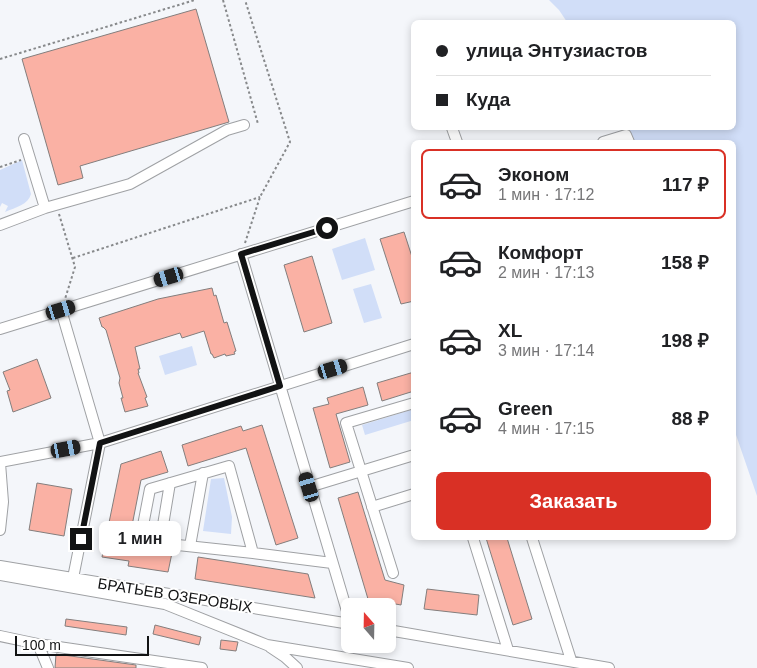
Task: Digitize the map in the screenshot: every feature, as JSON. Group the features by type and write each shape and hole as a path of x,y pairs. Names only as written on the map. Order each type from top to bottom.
{"street":[{"path":"0,225 45,208 130,184 226,130 244,125"},
{"path":"24,139 45,208"},
{"path":"0,329 411,202"},
{"path":"241,254 343,598"},
{"path":"61,310 100,443 74,578"},
{"path":"0,530 3,502 0,462 100,443 411,345"},
{"path":"393,573 346,423 411,404"},
{"path":"309,487 411,456"},
{"path":"253,553 229,466 150,489 140,541 332,563"},
{"path":"190,546 203,474"},
{"path":"160,543 170,483"},
{"path":"372,507 411,495"},
{"path":"474,540 508,650"},
{"path":"533,540 567,664"},
{"name":"БРАТЬЕВ ОЗЕРОВЫХ","path":"0,566 341,621"},
{"path":"0,575 165,604 267,645 286,657 297,668"},
{"path":"396,631 508,650 567,664 609,668"},
{"path":"0,636 38,644 202,668"},
{"path":"38,644 48,668"},
{"path":"267,645 408,668"}],"path":[{"path":"0,59 196,0"},
{"path":"223,0 258,124"},
{"path":"241,254 260,197 290,142 245,0"},
{"path":"0,167 28,157"},
{"path":"73,258 260,197"},
{"path":"56,205 73,258 74,267 61,310"}],"shaded area":[{"path":"549,0 757,0 757,496 736,435 736,140 633,140 630,130 736,130 736,20 566,20"},
{"path":"22,160 31,194 27,201 5,212 8,206 2,203 0,207 0,170"},
{"path":"365,238 375,270 342,280 332,249"},
{"path":"371,284 382,318 364,323 353,289"},
{"path":"192,346 197,365 165,375 159,356"},
{"path":"411,410 411,421 365,435 362,425"},
{"path":"224,478 232,517 231,534 203,531 211,479"}],"building":[{"path":"196,9 229,122 80,166 83,178 58,185 22,59"},
{"path":"404,232 411,254 411,302 401,304 380,239"},
{"path":"312,256 332,323 304,332 284,265"},
{"path":"212,288 214,296 216,295 224,323 227,322 236,351 234,352 235,354 226,356 225,354 214,358 204,331 182,338 180,333 135,347 140,369 138,369 138,373 147,397 145,398 148,406 125,412 121,398 123,398 119,383 120,378 106,330 102,327 99,318 158,299"},
{"path":"37,359 51,398 13,412 7,391 10,390 3,372"},
{"path":"411,373 411,392 382,401 377,383"},
{"path":"363,387 368,405 336,414 350,462 330,468 313,408 329,404 327,398"},
{"path":"262,425 298,538 276,545 246,448 188,466 182,445 241,426 243,431"},
{"path":"161,451 168,472 141,480 128,546 172,553 168,572 128,566 129,561 102,557 121,464"},
{"path":"37,483 72,489 64,536 29,530"},
{"path":"358,492 385,580 404,585 401,605 396,604 396,598 368,598 338,498"},
{"path":"487,540 508,540 532,619 513,625"},
{"path":"198,557 308,574 315,598 195,579"},
{"path":"427,589 479,595 477,615 424,609"},
{"path":"66,619 127,627 126,635 65,626"},
{"path":"155,625 201,637 199,645 153,634"},
{"path":"221,640 238,642 236,651 220,649"},
{"path":"56,654 136,665 136,668 55,668"}],"route":[{"path":"81,539 100,443 280,386 241,254 327,228"}]}
